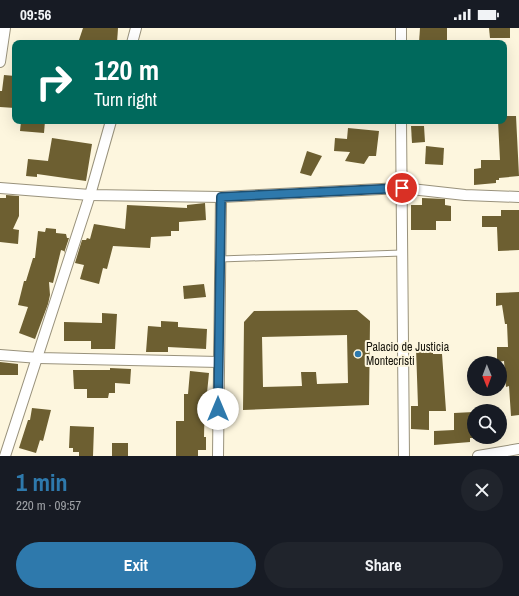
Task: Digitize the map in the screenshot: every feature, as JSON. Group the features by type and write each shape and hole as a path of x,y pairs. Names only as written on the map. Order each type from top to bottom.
{"street":[{"path":"0,62 5,28"},
{"path":"133,40 136,28"},
{"path":"401,28 401,40"},
{"path":"5,456 39,358 90,195 110,124"},
{"path":"401,124 404,456"},
{"path":"0,188 90,195 221,197 402,188 465,195 519,197"},
{"path":"218,456 221,197"},
{"path":"0,355 39,358 219,362"},
{"path":"478,456 519,449"}],"lane":[{"path":"220,259 402,253"}],"building":[{"path":"83,28 118,28 117,40 79,40"},
{"path":"420,28 447,28 447,40 419,40"},
{"path":"489,28 510,28 510,38 490,38"},
{"path":"4,75 12,76 12,108 0,107 0,91 2,91"},
{"path":"507,116 516,116 519,176 499,178 499,180 496,180 496,183 474,185 474,169 481,168 481,160 500,160 498,124 507,124"},
{"path":"21,124 45,124 44,133 20,131"},
{"path":"411,126 424,126 425,142 412,143"},
{"path":"348,128 379,131 376,156 369,156 364,164 345,161 350,152 334,151 335,138 347,139"},
{"path":"52,138 92,144 86,181 37,174 37,177 26,176 28,159 48,161"},
{"path":"426,146 444,148 443,165 425,164"},
{"path":"307,151 322,156 311,176 300,173"},
{"path":"6,195 19,196 19,216 13,229 19,230 18,244 0,242 0,198 6,198"},
{"path":"422,198 445,199 445,205 451,206 451,221 436,221 436,230 411,230 411,205 422,205"},
{"path":"205,203 206,220 179,222 179,231 171,231 171,236 151,237 150,248 113,246 107,269 103,268 99,284 80,279 84,265 75,263 82,240 86,240 87,238 90,239 94,224 125,229 127,205 187,208 187,205"},
{"path":"501,210 519,210 519,250 498,251 497,227 482,227 482,216 501,216"},
{"path":"46,228 56,229 56,233 66,234 67,238 69,238 64,253 64,251 61,250 53,283 49,282 50,295 48,304 35,339 19,333 28,307 18,305 24,281 26,281 33,258 35,258 38,231 45,232"},
{"path":"204,284 206,297 184,299 183,286"},
{"path":"519,292 519,415 511,416 509,386 507,387 507,356 497,356 497,347 508,347 507,324 505,324 502,305 496,306 496,293"},
{"name":"Palacio de Justicia Montecristi","path":"357,310 370,321 369,405 243,410 244,322 254,311","holes":["347,335 348,383 317,384 316,372 301,372 302,386 263,387 262,337"]},
{"path":"102,313 117,314 115,349 91,349 91,341 64,341 64,322 102,323"},
{"path":"161,321 178,322 178,327 207,329 206,349 168,347 168,352 146,352 148,326 161,327"},
{"path":"416,348 433,348 433,354 442,354 446,411 429,411 429,430 411,429 411,406 418,406"},
{"path":"0,362 18,364 18,375 0,375"},
{"path":"110,368 131,369 130,384 115,383 115,393 109,393 108,398 87,398 87,389 74,389 73,370 110,370"},
{"path":"190,371 209,373 207,393 205,393 204,437 206,437 206,450 198,450 198,456 176,456 176,421 184,421 184,394 188,394"},
{"path":"32,408 51,410 43,441 40,440 36,453 19,448 28,420 30,420"},
{"path":"467,412 467,442 434,445 434,431 454,430 454,413"},
{"path":"70,426 94,427 93,456 79,456 79,452 73,452 73,448 69,448"},
{"path":"112,443 128,443 128,456 112,456"}],"place":[{"name":"Palacio de Justicia Montecristi","path":"358,354"}],"route":[{"path":"218,409 221,197 402,188"}]}
